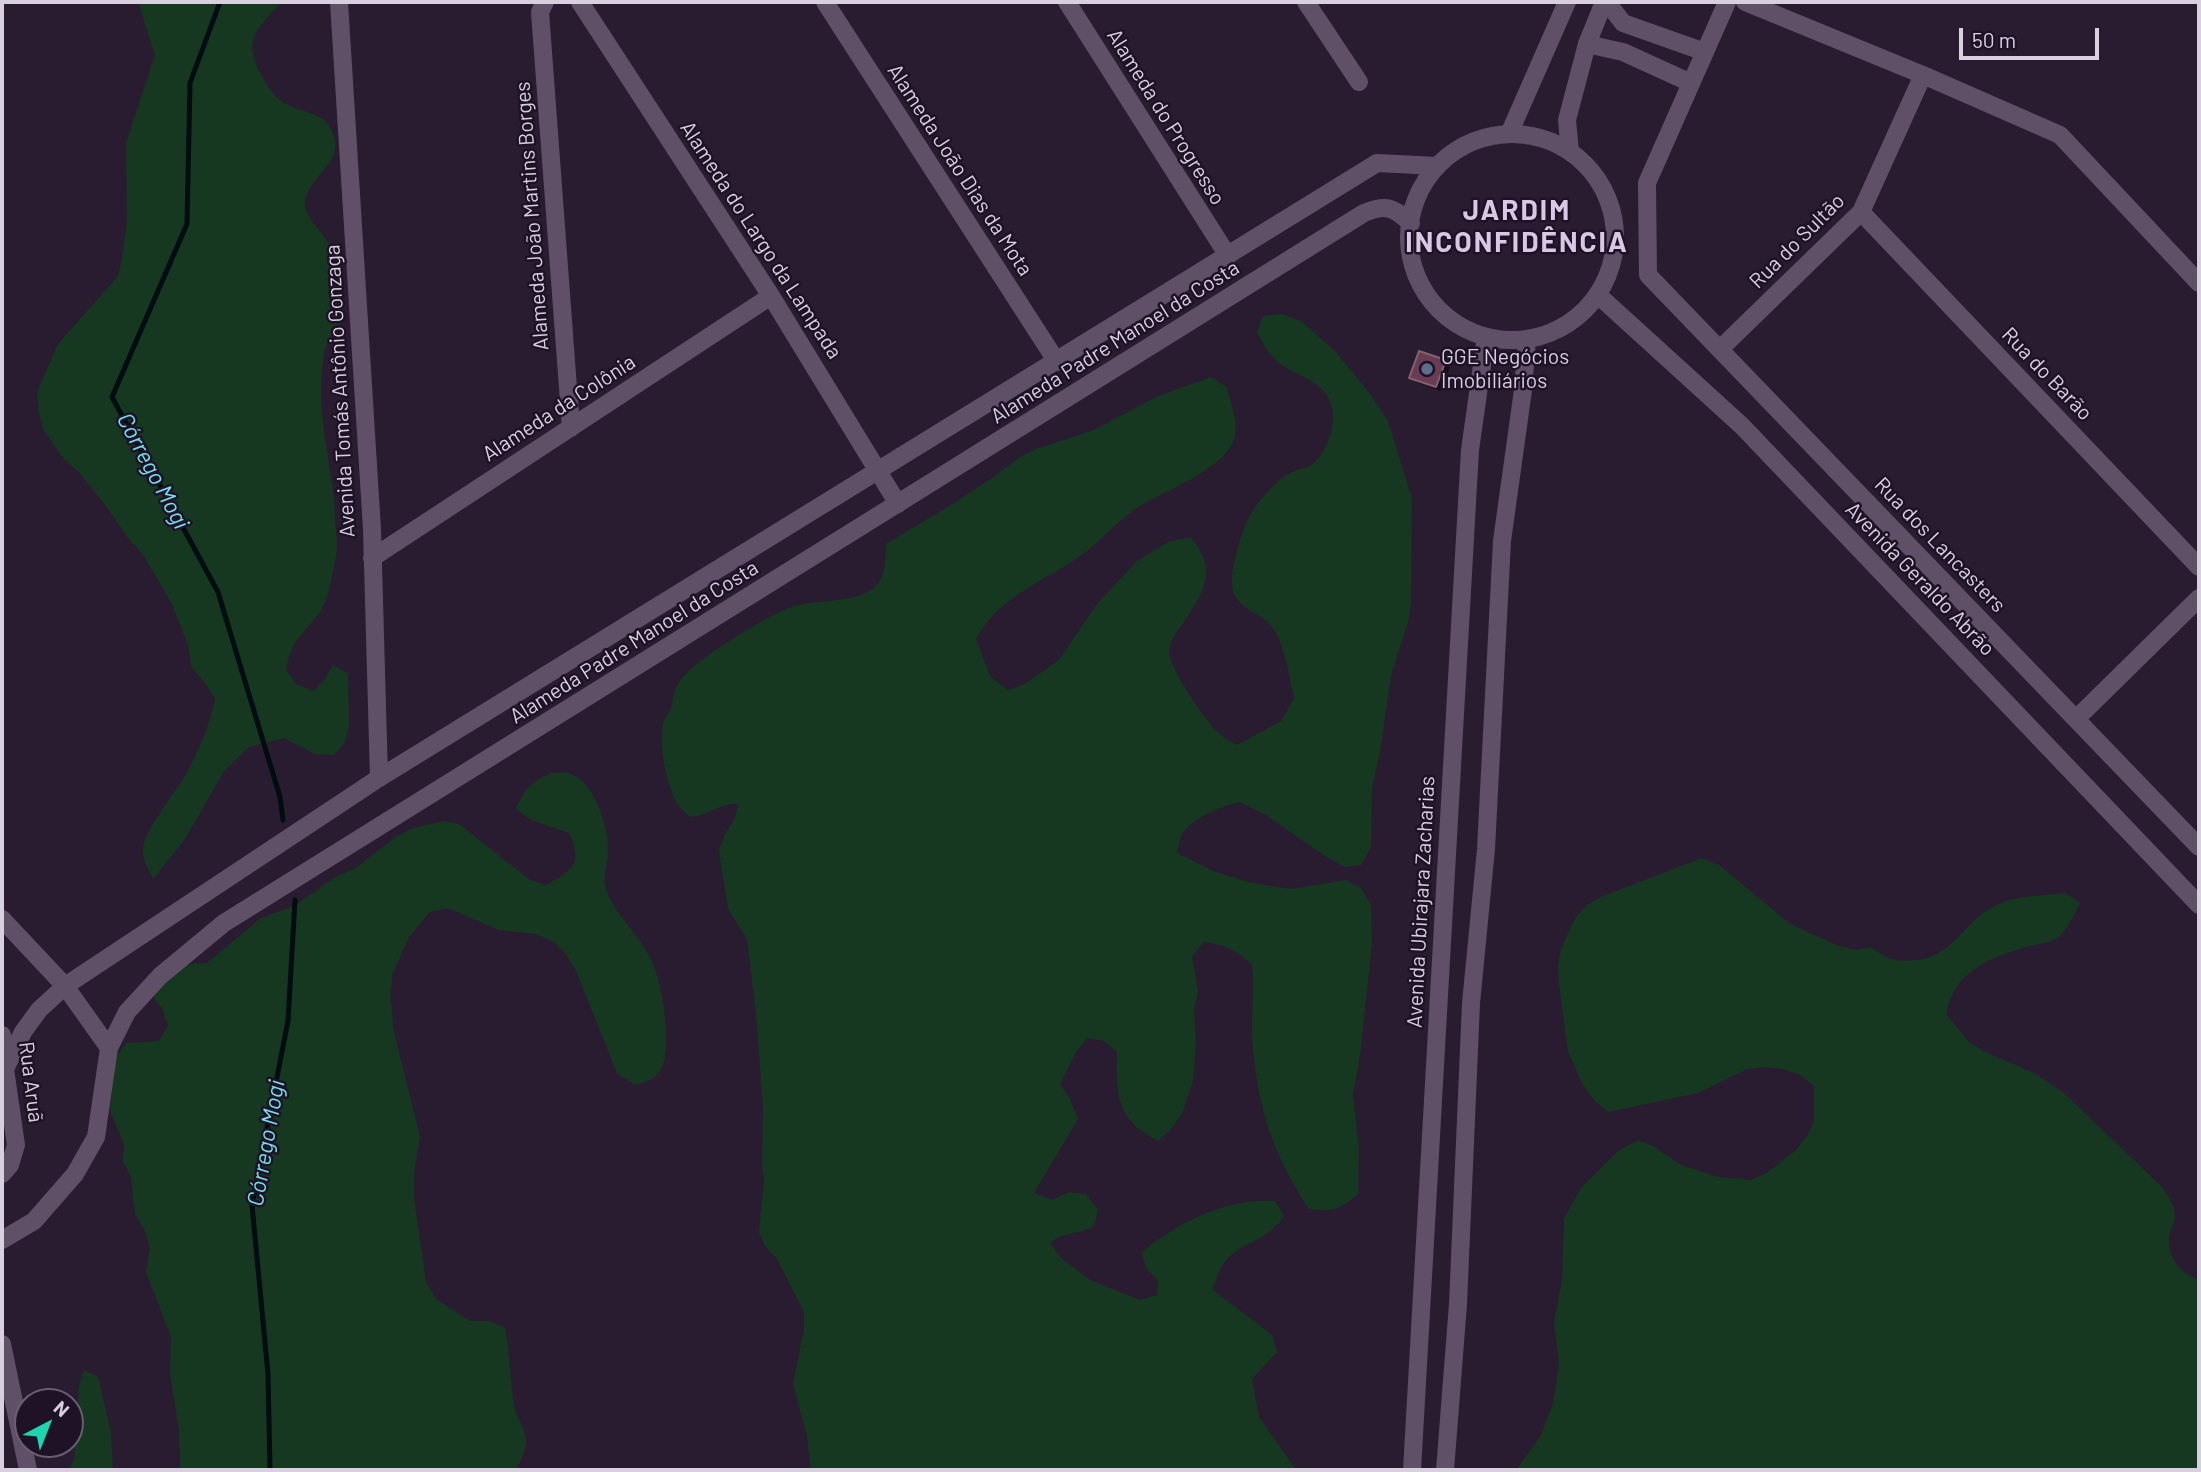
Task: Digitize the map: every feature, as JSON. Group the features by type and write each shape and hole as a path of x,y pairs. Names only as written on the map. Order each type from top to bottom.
{"main road":[{"name":"Avenida Tomás Antônio Gonzaga","path":"339,2 372,529 379,778"},
{"name":"Alameda João Martins Borges","path":"545,2 540,12 571,428"},
{"name":"Alameda do Largo da Lampada","path":"580,2 771,296 898,504"},
{"name":"Alameda João Dias da Mota","path":"825,2 1057,362"},
{"name":"Alameda do Progresso","path":"1067,2 1227,256"},
{"path":"1307,2 1359,82"},
{"path":"1509,134 1567,2"},
{"path":"1570,152 1567,120 1587,44 1606,2 1623,23 1705,52"},
{"path":"1587,44 1623,51 1691,83 1727,2"},
{"path":"1745,2 2060,135 2199,284"},
{"name":"Rua do Sultão","path":"1720,349 1861,212 1923,75"},
{"name":"Rua dos Lancasters","path":"1691,83 1647,183 1648,275 2199,847"},
{"path":"1509,134 1541,138 1570,152 1594,174 1609,202 1615,234 1611,266 1598,295 1579,316 1555,331 1527,339 1486,337 1460,326 1438,309 1422,286 1412,261 1411,223 1413,208 1422,185 1437,166 1458,149 1483,138 1509,134"},
{"name":"Alameda Padre Manoel da Costa","path":"5,1069 23,1032 39,1010 65,986 379,778 880,472 1377,163 1437,166"},
{"name":"Alameda Padre Manoel da Costa","path":"2,1240 34,1221 75,1174 96,1137 109,1048 127,1012 160,976 223,923 1364,213 1380,206 1397,211 1411,223"},
{"name":"Rua do Barão","path":"1861,212 2199,567"},
{"name":"Avenida Geraldo Abrão","path":"1598,295 1742,426 2199,905"},
{"name":"Alameda da Colônia","path":"372,558 771,296"},
{"name":"Avenida Ubirajara Zacharias","path":"1412,1470 1470,450 1486,337"},
{"path":"1445,1470 1458,1304 1471,1003 1486,849 1502,541 1527,339"},
{"path":"2076,719 2199,598"},
{"path":"2,919 65,986 109,1048"},
{"name":"Rua Aruã","path":"2,1035 16,1144 10,1164 2,1174"},
{"path":"2,1344 28,1470"}],"green space":[{"path":"138,2 282,2 254,36 253,54 263,78 277,97 288,105 317,116 332,132 335,141 333,157 312,185 305,201 311,219 334,253 344,297 342,321 325,350 321,387 334,502 336,556 323,607 295,643 286,670 296,684 313,691 325,679 333,665 348,674 349,726 345,742 334,755 315,754 284,738 249,747 224,771 185,839 153,879 144,857 145,841 195,756 207,728 215,698 191,667 189,648 172,604 142,553 44,431 37,392 58,344 118,276 127,221 126,143 155,55"},
{"path":"1282,314 1301,321 1335,351 1370,394 1388,421 1412,499 1411,604 1391,675 1372,788 1371,847 1361,865 1345,867 1266,815 1240,802 1215,810 1192,823 1181,836 1177,853 1213,871 1252,883 1291,889 1346,880 1361,888 1371,905 1372,943 1360,1056 1353,1094 1359,1149 1358,1194 1336,1209 1317,1210 1309,1209 1296,1188 1276,1147 1262,1106 1252,1036 1252,965 1231,949 1204,942 1192,956 1198,991 1194,1009 1196,1044 1193,1081 1182,1114 1158,1141 1144,1133 1126,1115 1121,1104 1117,1081 1117,1052 1104,1041 1087,1038 1076,1052 1060,1084 1078,1119 1034,1193 1052,1200 1069,1192 1086,1194 1098,1210 1094,1226 1050,1243 1061,1258 1090,1280 1140,1300 1157,1295 1158,1280 1146,1268 1142,1252 1156,1241 1187,1222 1221,1208 1239,1203 1275,1201 1284,1216 1263,1236 1234,1253 1226,1261 1213,1290 1272,1335 1277,1352 1252,1379 1259,1417 1296,1470 811,1470 807,1436 793,1384 804,1329 804,1312 777,1259 765,1246 759,1232 764,1181 763,1107 756,1013 747,939 728,909 719,850 739,804 726,805 691,817 680,807 671,789 662,743 664,721 675,689 684,676 704,659 775,614 808,603 855,597 874,588 883,573 886,544 991,479 1020,457 1094,430 1156,397 1211,377 1226,387 1234,415 1235,437 1225,454 1191,479 1132,511 1083,554 1010,600 997,611 976,639 990,676 1007,690 1025,684 1059,660 1097,604 1137,561 1168,542 1190,537 1204,560 1205,580 1197,601 1171,643 1170,658 1175,669 1213,727 1237,745 1281,721 1294,698 1283,651 1266,620 1245,607 1235,596 1232,588 1233,568 1241,537 1254,509 1280,480 1314,463 1328,442 1333,424 1332,407 1324,392 1274,358 1257,332 1263,316"},
{"path":"552,773 566,773 577,777 585,784 598,805 608,841 605,887 617,911 648,954 660,986 666,1047 659,1072 650,1080 635,1085 617,1073 576,971 566,954 554,942 536,934 499,930 448,908 430,912 409,937 393,973 390,994 394,1032 420,1137 414,1173 414,1199 426,1282 436,1299 470,1321 490,1321 505,1328 513,1399 526,1440 519,1463 515,1470 180,1470 179,1431 170,1373 171,1337 146,1272 150,1248 145,1231 135,1214 131,1177 123,1162 124,1144 110,1111 115,1058 126,1043 159,1041 168,1026 163,1010 153,996 174,970 191,964 207,963 261,918 294,906 337,876 354,869 410,829 443,821 459,824 530,880 546,885 563,875 575,859 569,833 531,820 516,809 530,786"},
{"path":"1702,858 1719,865 1790,924 1839,946 1855,950 1871,947 1897,960 1930,957 1951,944 1985,911 2004,902 2066,893 2080,903 2067,927 2056,939 2001,955 1966,976 1957,986 1946,1014 1968,1041 1983,1051 2034,1073 2064,1093 2162,1187 2171,1201 2175,1217 2169,1241 2172,1255 2185,1273 2199,1280 2199,1470 1516,1470 1540,1437 1553,1404 1559,1364 1554,1322 1562,1281 1564,1219 1581,1188 1618,1151 1638,1140 1653,1146 1681,1165 1718,1177 1752,1180 1768,1172 1796,1150 1814,1121 1814,1086 1800,1075 1765,1067 1747,1069 1698,1093 1608,1112 1594,1100 1583,1085 1568,1052 1558,966 1561,949 1575,918 1587,905 1603,896"},
{"path":"84,1370 98,1377 111,1433 113,1470 68,1470 74,1458 84,1458 84,1388 79,1386"}],"building":[{"name":"GGE Negócios Imobiliários","path":"1419,351 1446,360 1436,387 1409,378"}],"waterway":[{"name":"Córrego Mogi","path":"220,2 190,83 187,224 112,397 218,592 280,797 283,820"},
{"name":"Córrego Mogi","path":"270,1470 268,1374 252,1205 288,1021 295,900"}],"place":[{"name":"GGE Negócios Imobiliários","path":"1427,369"}],"district":[{"name":"JARDIM INCONFIDÊNCIA","path":"1517,227"}]}
